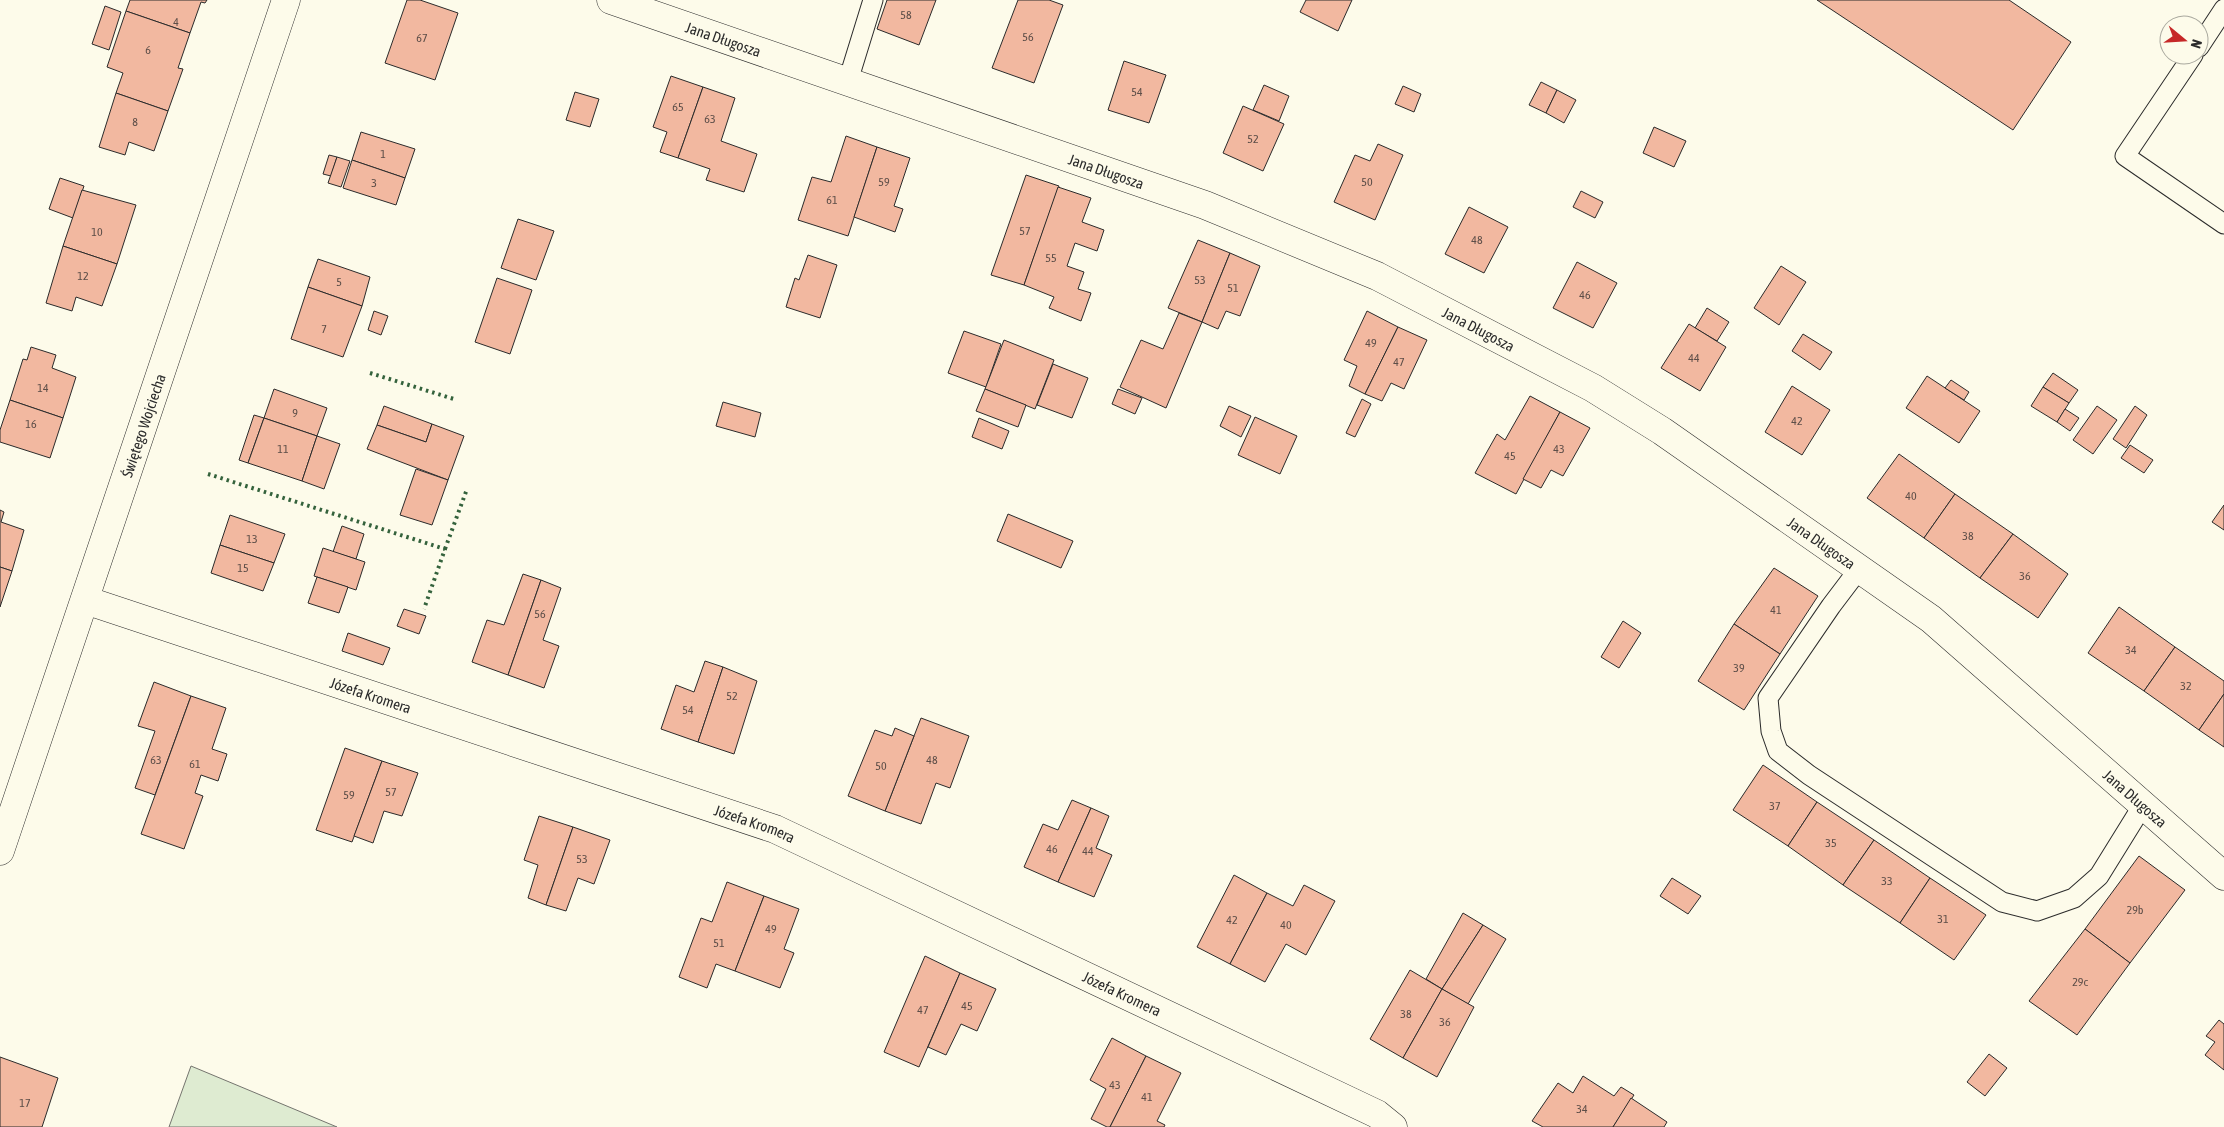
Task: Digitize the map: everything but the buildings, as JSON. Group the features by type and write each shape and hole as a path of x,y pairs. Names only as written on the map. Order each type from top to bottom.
{"street":[{"name":"Świętego Wojciecha","path":"0,851 286,0"},
{"name":"Jana Długosza","path":"611,0 1205,205 1377,276 1593,388 1662,431 1931,619 2224,876"},
{"name":"Józefa Kromera","path":"85,600 775,829 1368,1110 1393,1127"}],"lane":[{"path":"848,81 873,0"},
{"path":"2209,31 2224,9"},
{"path":"2186,65 2125,156 2224,224"},
{"path":"1859,569 1831,606 1768,698 1771,731 1778,751 1809,775 2002,902 2037,911 2074,898 2099,876 2143,805"}],"green space":[{"path":"191,1066 337,1127 169,1127"}],"hedge":[{"path":"370,373 454,399"},
{"path":"208,474 445,549 424,609"},
{"path":"445,549 467,489"}]}
